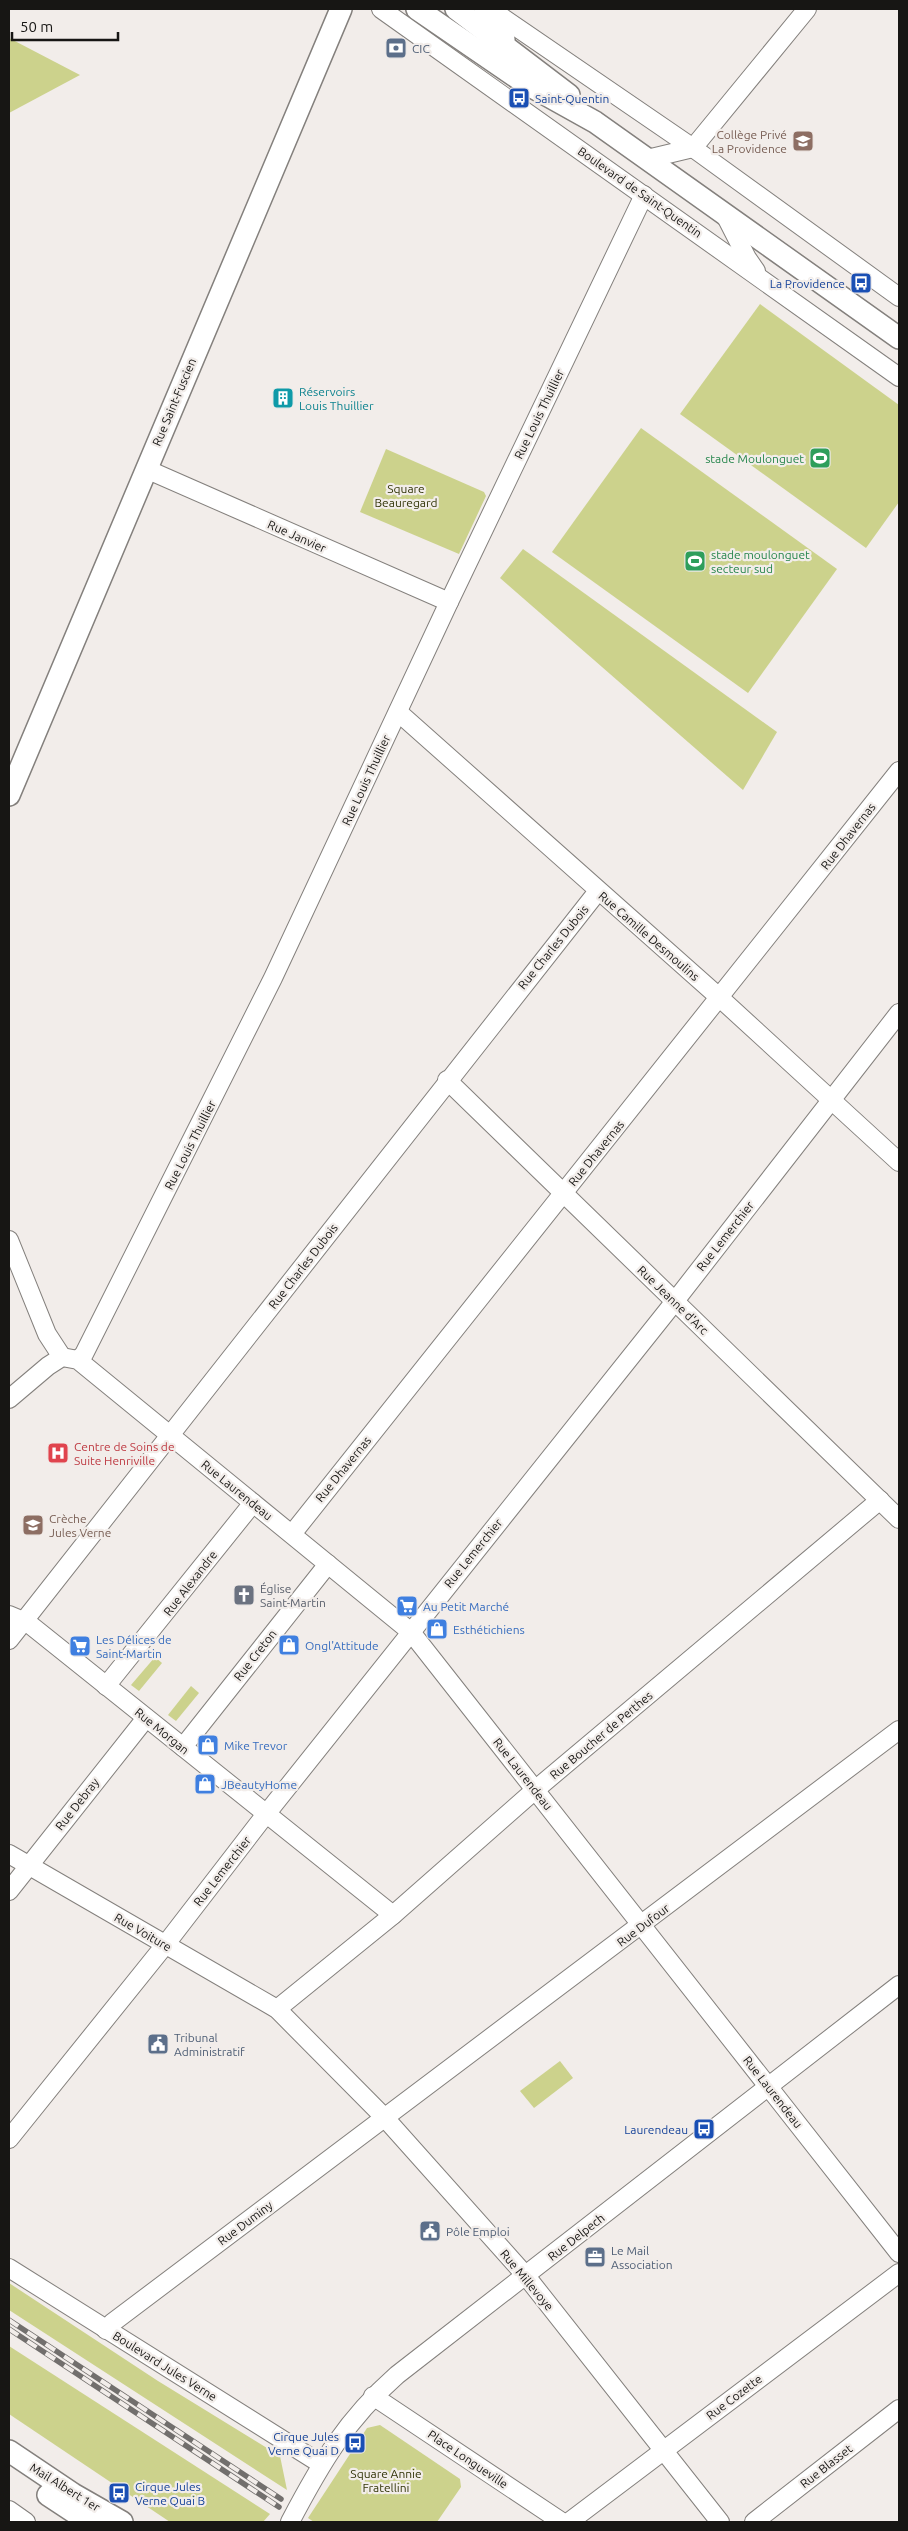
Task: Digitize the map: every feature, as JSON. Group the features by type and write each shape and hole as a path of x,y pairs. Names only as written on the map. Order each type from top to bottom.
{"main road":[{"name":"Rue Saint-Fuscien","path":"9,795 341,9"},
{"path":"417,9 525,83 595,122 899,338"},
{"path":"438,9 493,47 512,52"},
{"path":"456,9 578,102 595,122"},
{"path":"485,9 512,52"},
{"name":"Mail Albert 1er","path":"9,2451 73,2494 122,2522"},
{"name":"Mail Albert 1er","path":"9,2468 89,2522"}],"street":[{"name":"Boulevard de Saint-Quentin","path":"381,9 899,376"},
{"path":"490,9 693,148 899,297"},
{"path":"647,159 693,148 806,9"},
{"name":"Rue Louis Thuillier","path":"10,1396 70,1359 84,1354 216,1095 644,195"},
{"path":"725,215 747,258 762,279"},
{"name":"Rue Janvier","path":"146,470 449,602"},
{"name":"Rue Camille Desmoulins","path":"398,712 720,998 899,1162"},
{"name":"Rue Dhavernas","path":"292,1534 899,771"},
{"name":"Rue Charles Dubois","path":"9,1640 16,1618 169,1435 348,1209 447,1080 598,891"},
{"name":"Rue Lemerchier","path":"9,2139 166,1945 267,1814 675,1301 899,1013"},
{"name":"Rue Jeanne d'Arc","path":"447,1080 899,1519"},
{"name":"Rue Laurendeau","path":"9,1240 48,1334 70,1359 169,1435 411,1632 899,2253"},
{"name":"Rue Boucher de Perthes","path":"277,2009 393,1916 535,1790 880,1500"},
{"name":"Rue Alexandre","path":"106,1686 253,1503"},
{"name":"Rue Creton","path":"182,1747 328,1564"},
{"name":"Rue Morgan","path":"16,1618 106,1686 393,1916"},
{"name":"Rue Debray","path":"9,1891 146,1718"},
{"name":"Rue Dufour","path":"384,2118 642,1926 899,1730"},
{"name":"Rue Voiture","path":"9,1854 277,2009"},
{"name":"Rue Delpech","path":"290,2522 321,2464 341,2433 373,2396 397,2375 899,1985"},
{"name":"Rue Millevoye","path":"277,2009 384,2118 526,2276 720,2522"},
{"name":"Rue Duminy","path":"106,2330 120,2317 384,2118"},
{"name":"Boulevard Jules Verne","path":"9,2268 321,2464"},
{"name":"Rue Cozette","path":"569,2522 899,2272"},
{"name":"Place Longueville","path":"373,2396 562,2522"},
{"name":"Rue Blasset","path":"754,2522 899,2409"},
{"path":"9,2510 26,2522"}],"green space":[{"path":"9,38 80,75 9,113"},
{"name":"stade Moulonguet","path":"760,304 899,405 899,502 866,548 680,414"},
{"name":"stade moulonguet secteur sud","path":"641,428 837,569 748,693 552,552"},
{"name":"Square Beauregard","path":"386,449 484,492 486,496 459,554 360,512"},
{"path":"523,549 777,732 743,790 500,578"},
{"path":"155,1657 162,1663 139,1691 131,1685"},
{"path":"191,1686 199,1693 176,1721 168,1715"},
{"path":"560,2061 573,2078 534,2108 520,2091"},
{"path":"9,2283 158,2381 280,2456 287,2490 9,2310"},
{"path":"9,2346 270,2514 263,2522 170,2522 9,2414"},
{"name":"Square Annie Fratellini","path":"380,2425 460,2479 461,2487 437,2522 314,2522 308,2518 367,2428"}],"railway":[{"path":"9,2320 281,2499"},
{"path":"9,2329 279,2507"}],"place":[{"name":"CIC","path":"396,48"},
{"name":"Saint-Quentin","path":"519,98"},
{"name":"Collège Privé La Providence","path":"803,141"},
{"name":"La Providence","path":"861,283"},
{"name":"Réservoirs Louis Thuillier","path":"283,398"},
{"name":"stade Moulonguet","path":"820,458"},
{"name":"stade moulonguet secteur sud","path":"695,561"},
{"name":"Centre de Soins de Suite Henriville","path":"58,1453"},
{"name":"Crèche Jules Verne","path":"33,1525"},
{"name":"Église Saint-Martin","path":"244,1595"},
{"name":"Au Petit Marché","path":"407,1606"},
{"name":"Esthétichiens","path":"437,1629"},
{"name":"Ongl'Attitude","path":"289,1645"},
{"name":"Les Délices de Saint-Martin","path":"80,1646"},
{"name":"Mike Trevor","path":"208,1745"},
{"name":"JBeautyHome","path":"205,1784"},
{"name":"Tribunal Administratif","path":"158,2044"},
{"name":"Laurendeau","path":"704,2129"},
{"name":"Pôle Emploi","path":"430,2231"},
{"name":"Le Mail Association","path":"595,2257"},
{"name":"Cirque Jules Verne Quai D","path":"355,2443"},
{"name":"Cirque Jules Verne Quai B","path":"119,2493"}]}
